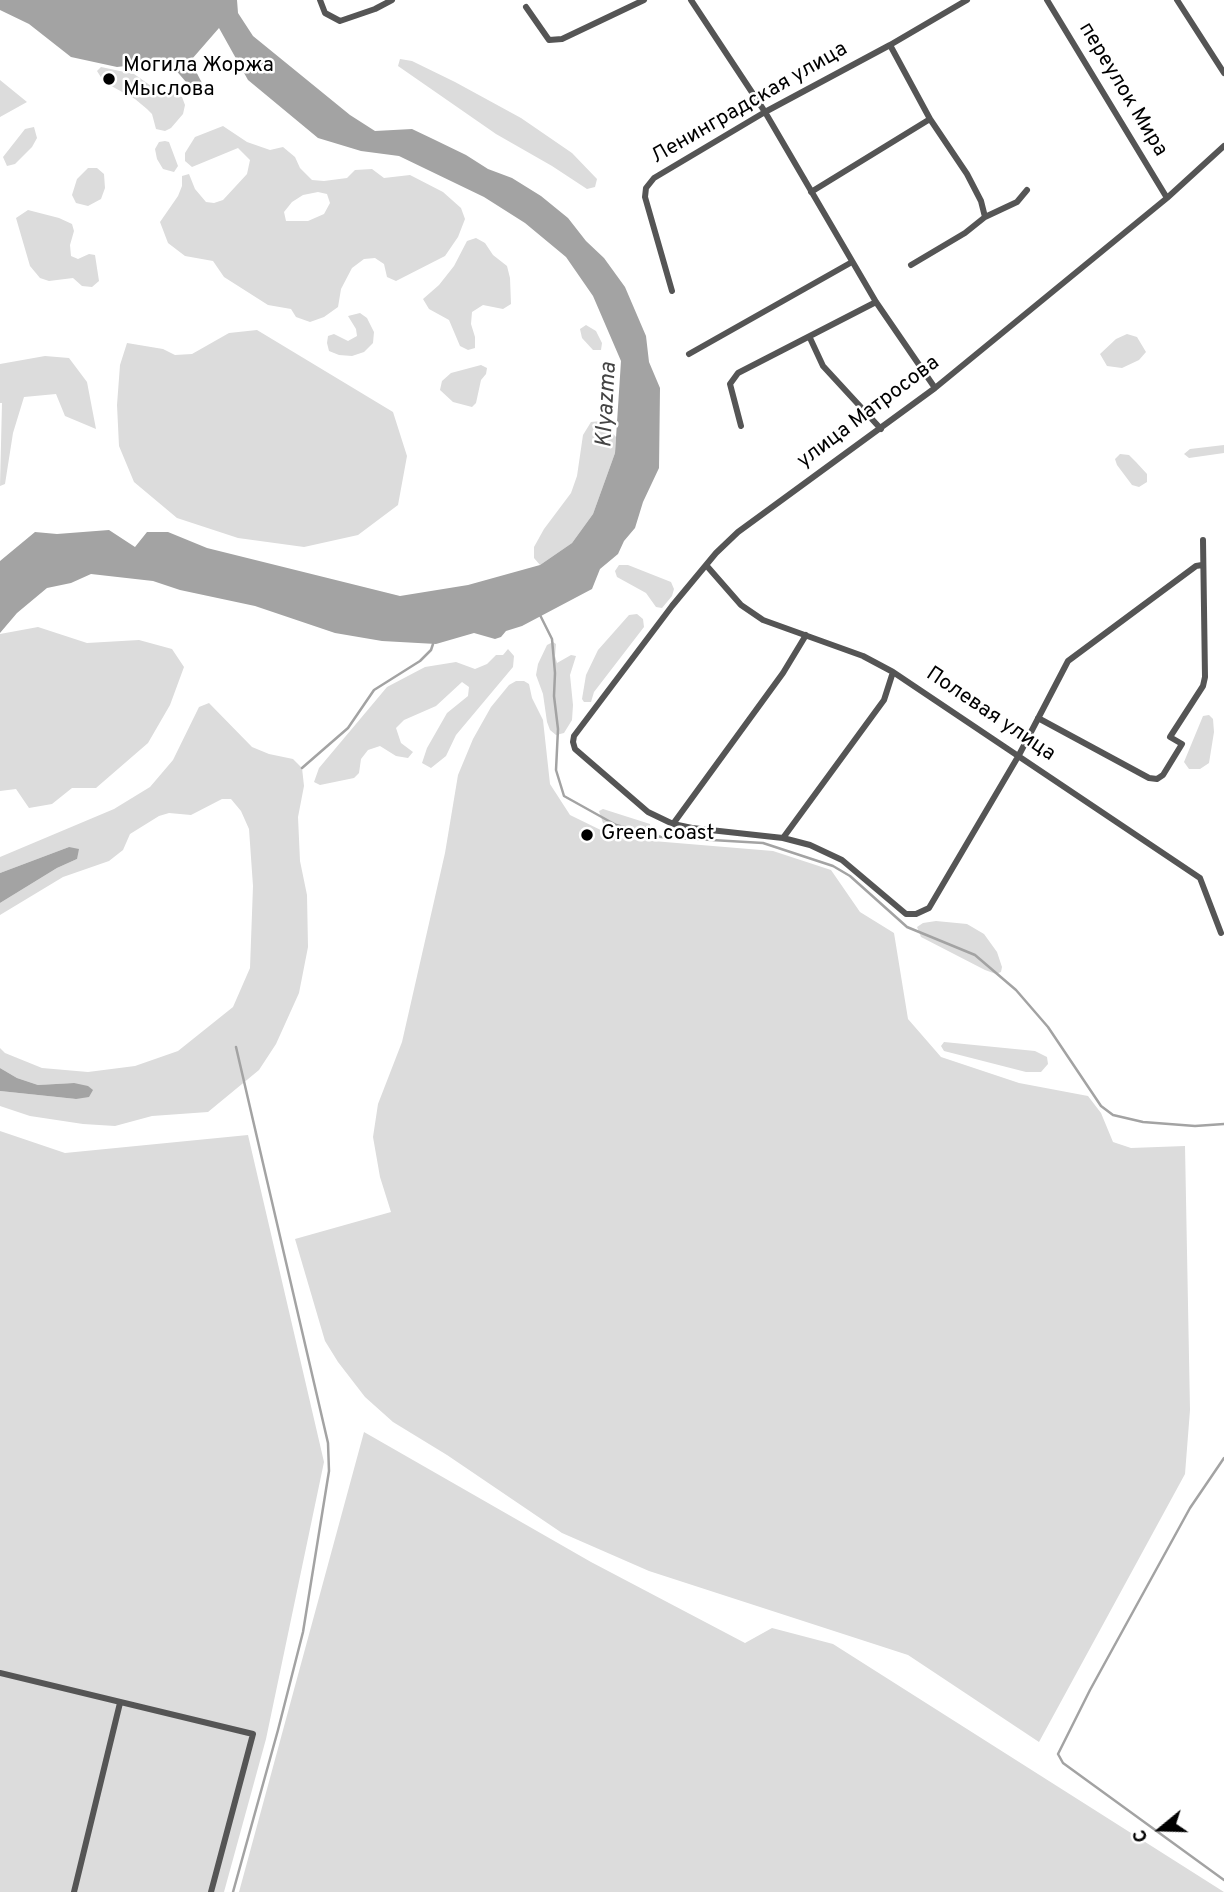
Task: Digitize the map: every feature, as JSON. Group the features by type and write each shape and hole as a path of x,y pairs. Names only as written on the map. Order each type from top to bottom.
{"street":[{"path":"320,0 325,13 340,21 392,0"},
{"path":"526,7 549,40 562,39 644,0"},
{"path":"691,0 765,112 876,302 935,388"},
{"name":"Ленинградская улица","path":"672,291 645,197 646,188 654,178 765,112 967,0"},
{"name":"переулок Мира","path":"1047,0 1167,198"},
{"path":"1177,0 1224,73"},
{"path":"890,45 930,119 967,174 981,201 985,217"},
{"path":"811,192 930,119"},
{"name":"улица Матросова","path":"673,824 648,812 575,749 573,742 574,736 672,606 737,532 935,388 1167,198 1224,146"},
{"path":"911,265 965,233 985,217 1017,202 1027,190"},
{"path":"689,354 852,262"},
{"path":"741,426 730,384 738,373 876,302"},
{"path":"810,338 822,366 881,429"},
{"path":"1038,718 1149,778 1157,779 1163,775 1182,744 1170,737 1203,686 1205,677 1203,540"},
{"name":"Полевая улица","path":"706,565 725,588 763,620 863,656 893,672 1200,878 1221,933"},
{"path":"806,635 783,673 673,824 783,838 810,845 842,860 906,914 916,914 929,908 1019,755 1068,661 1196,566 1202,565"},
{"path":"783,838 884,700 893,672"},
{"path":"0,1673 253,1734 211,1892"},
{"path":"74,1892 120,1703"}],"shaded area":[{"path":"0,0 237,0 238,13 253,36 350,115 375,131 412,129 466,155 488,169 512,178 541,196 568,218 604,258 625,287 646,336 649,362 660,388 659,468 643,502 635,528 618,554 600,569 592,589 522,626 506,631 501,637 495,639 474,633 436,644 382,641 335,633 255,606 180,590 153,581 91,574 71,583 47,588 17,613 0,633 0,561 35,532 57,534 109,530 135,547 147,532 168,532 207,548 400,596 468,585 540,565 572,543 593,514 615,453 621,361 593,296 566,257 525,223 484,197 399,156 361,151 318,138 248,80 219,28 192,59 202,83 201,89 192,89 168,61 117,67 71,57 29,24 0,10"},
{"path":"400,59 412,61 521,118 572,153 597,179 595,187 587,189 496,134 398,66"},
{"path":"101,67 134,74 154,88 182,97 185,105 183,114 171,128 165,131 156,129 152,114 147,109 104,82 97,71"},
{"path":"0,80 27,102 0,117"},
{"path":"223,126 247,142 270,150 283,147 295,157 300,168 312,180 347,178 355,170 372,169 384,178 410,175 443,192 461,208 465,219 458,237 445,256 396,281 387,277 384,264 375,258 364,259 352,268 341,289 338,307 324,317 310,322 296,317 291,309 268,305 224,277 213,261 185,256 168,243 160,222 178,196 182,176 189,174 195,189 206,202 214,203 223,200 247,174 250,160 238,148 192,167 185,161 185,153 195,137","holes":["318,192 327,194 330,203 324,214 308,221 286,221 284,212 292,202 303,195"]},
{"path":"34,127 37,138 32,147 15,164 7,166 3,157 25,129"},
{"path":"159,142 169,142 178,166 174,172 163,169 157,159 155,149"},
{"path":"88,168 97,168 104,174 105,188 101,199 88,206 76,203 72,195 77,179"},
{"path":"28,210 72,224 74,231 70,245 71,256 78,259 89,254 95,255 99,281 92,287 82,286 73,278 49,281 40,278 30,266 16,218"},
{"path":"476,238 485,243 493,255 507,266 511,304 503,309 483,305 472,312 475,348 468,350 460,346 449,320 429,309 423,299 454,266 467,241"},
{"path":"360,313 367,318 374,332 373,343 364,352 352,356 329,351 328,336 334,334 348,341 357,336 348,316"},
{"path":"586,325 596,331 602,343 601,350 593,350 582,338 580,329"},
{"path":"257,330 393,412 407,456 398,505 358,535 304,547 238,538 177,518 134,482 119,446 117,405 120,365 127,343 163,349 175,355 192,354 229,333"},
{"path":"1127,334 1137,337 1146,352 1139,360 1122,368 1107,366 1100,354 1116,339"},
{"path":"45,356 69,358 87,382 96,429 65,416 56,394 24,397 13,433 5,484 0,486 0,364"},
{"path":"481,365 487,368 486,374 481,380 476,403 472,407 453,402 440,390 442,381 451,373"},
{"path":"601,421 616,437 615,453 593,514 572,543 540,565 534,558 534,547 571,493 577,476 583,435 591,422"},
{"path":"1224,445 1224,453 1189,458 1184,454 1190,449"},
{"path":"1120,454 1129,455 1136,462 1147,474 1147,482 1139,487 1132,485 1117,465 1115,459"},
{"path":"619,565 628,565 671,582 674,589 672,596 662,608 656,607 646,593 617,577 615,571"},
{"path":"637,614 643,619 644,627 594,692 591,702 584,702 582,699 586,675 598,650 629,615"},
{"path":"38,627 87,643 139,640 172,649 184,667 170,705 148,743 96,788 72,788 52,804 29,808 16,789 0,791 0,634"},
{"path":"553,642 556,644 557,663 571,655 576,656 570,675 572,720 564,733 556,735 547,722 543,694 536,675 547,645"},
{"path":"508,649 514,656 513,667 456,735 446,756 431,768 422,763 427,748 447,713 468,696 469,687 462,682 436,706 404,720 396,728 401,743 413,752 408,758 396,756 380,746 368,750 361,759 359,773 354,778 320,785 314,782 319,768 387,687 425,667 456,662 475,669 487,664 496,655 503,655"},
{"path":"516,681 529,684 532,698 543,720 550,784 570,815 617,838 773,851 831,870 860,912 894,933 908,1019 941,1057 1019,1083 1088,1096 1101,1113 1113,1142 1131,1148 1185,1146 1190,1410 1185,1474 1039,1742 908,1655 649,1571 562,1533 393,1422 365,1397 325,1341 295,1239 391,1212 380,1177 373,1137 378,1104 402,1042 445,853 458,775 473,739 491,707 509,685"},
{"path":"209,703 252,747 293,759 302,768 304,786 298,817 300,861 307,895 308,947 299,993 276,1044 259,1070 208,1112 152,1116 115,1126 30,1116 0,1106 0,1091 76,1099 74,1083 38,1085 17,1078 0,1068 0,1048 5,1053 42,1068 88,1072 135,1066 178,1051 233,1007 250,968 253,886 249,829 241,811 231,799 222,799 191,815 169,813 159,816 130,834 123,850 109,861 63,877 0,915 0,903 57,868 77,859 69,847 0,873 0,857 114,809 150,787 173,760 199,707"},
{"path":"1209,715 1213,719 1214,732 1209,763 1200,769 1189,769 1184,762 1203,716"},
{"path":"603,809 650,824 651,831 639,837 605,829 599,811"},
{"path":"69,847 79,849 77,859 57,868 0,903 0,873"},
{"path":"936,921 967,924 984,934 997,952 1001,972 996,974 985,970 921,937 917,927"},
{"path":"944,1042 1035,1051 1047,1057 1048,1064 1041,1072 1026,1072 944,1051 941,1046"},
{"path":"0,1068 17,1078 38,1085 74,1083 93,1090 89,1097 76,1099 0,1091"},
{"path":"0,1131 65,1153 248,1135 324,1462 266,1739 224,1892 0,1892"},
{"path":"364,1432 591,1562 745,1643 772,1628 833,1644 1224,1892 239,1892"}],"waterway":[{"path":"540,615 552,639 558,729 556,770 564,796 616,825 661,837 763,843 833,866 850,876 907,927 975,955 1016,990 1048,1027 1101,1106 1113,1115 1143,1122 1195,1126 1224,1124"},
{"path":"302,768 348,728 374,690 420,661 433,644"},
{"path":"233,1892 303,1632 329,1471 328,1443 236,1047"},
{"path":"1224,1458 1190,1508 1058,1754 1063,1763 1224,1880"}],"place":[{"name":"Могила Жоржа Мыслова","path":"109,79"},
{"name":"Green coast","path":"587,835"}],"water label":[{"name":"Klyazma","path":"608,405"}]}
